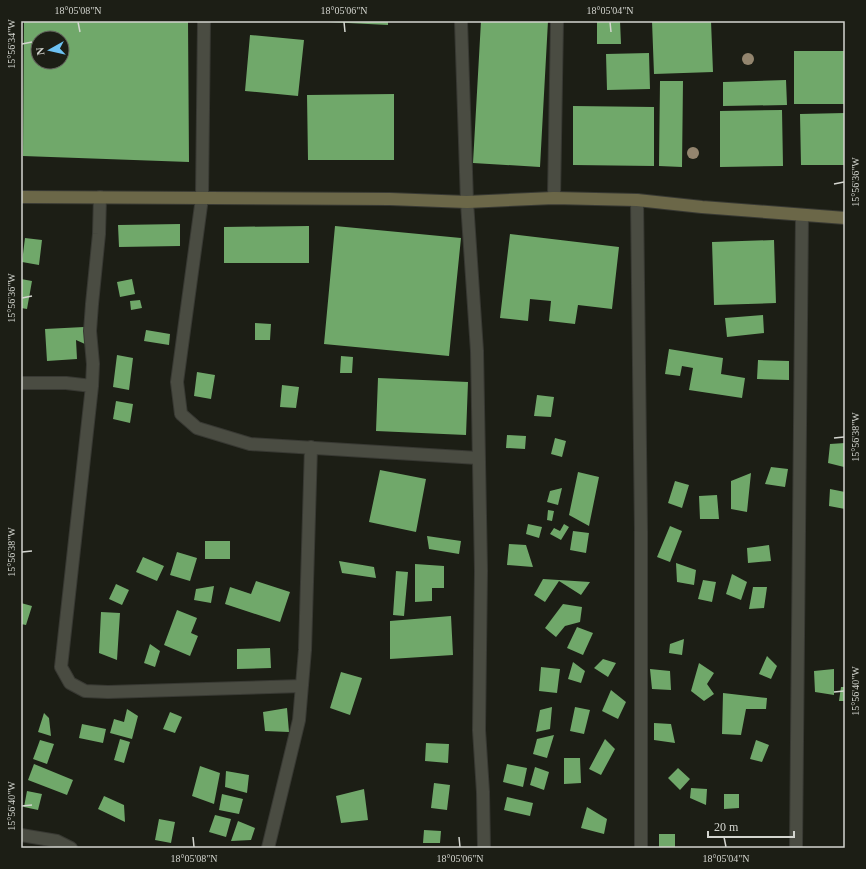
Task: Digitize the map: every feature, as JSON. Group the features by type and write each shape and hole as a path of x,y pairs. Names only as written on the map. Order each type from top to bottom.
{"street":[{"path":"204,21 202,198 177,382 181,414 197,428 250,444 478,458"},
{"path":"461,21 467,202 477,351 481,571 479,730 483,792 484,848"},
{"path":"554,198 558,21"},
{"path":"21,197 390,199 467,202 554,198 637,200 702,207 845,218"},
{"path":"100,197 99,234 90,331 92,386 62,667 70,683 86,692 302,686"},
{"path":"637,200 641,531 641,848"},
{"path":"796,848 802,215"},
{"path":"21,383 66,383 92,386"},
{"path":"268,848 299,720 305,650 311,448"},
{"path":"21,835 57,841 71,848"}],"building":[{"path":"24,21 188,21 189,162 23,156"},
{"path":"388,21 388,25 328,22"},
{"path":"481,21 548,21 540,167 473,163"},
{"path":"597,21 620,21 621,44 597,44"},
{"path":"652,21 711,21 713,72 654,74"},
{"path":"250,35 304,40 298,96 245,91"},
{"path":"794,51 845,51 845,104 794,104"},
{"path":"649,53 650,89 607,90 606,54"},
{"path":"786,80 787,105 723,106 723,82"},
{"path":"660,81 683,81 682,167 659,166"},
{"path":"394,94 394,160 308,160 307,95"},
{"path":"573,106 654,107 654,166 573,165"},
{"path":"782,110 783,166 720,167 720,111"},
{"path":"845,113 845,165 801,165 800,114"},
{"path":"180,224 180,246 119,247 118,225"},
{"path":"309,226 309,263 224,263 224,227"},
{"path":"335,226 461,238 449,356 324,344"},
{"path":"510,234 619,247 612,309 578,305 575,324 549,321 551,301 530,299 528,321 500,318"},
{"path":"25,238 42,240 39,265 22,262"},
{"path":"774,240 776,303 714,305 712,242"},
{"path":"21,279 32,281 27,309 21,308"},
{"path":"132,279 135,294 120,297 117,282"},
{"path":"140,300 142,308 131,310 130,301"},
{"path":"763,315 764,333 727,337 725,318"},
{"path":"255,323 271,324 270,340 255,340"},
{"path":"84,327 85,344 76,340 77,359 47,361 45,329"},
{"path":"146,330 170,334 169,345 144,341"},
{"path":"669,349 723,358 721,374 745,378 742,398 689,390 693,368 682,366 680,376 665,374"},
{"path":"117,355 133,358 129,390 113,387"},
{"path":"341,356 353,357 352,373 340,373"},
{"path":"758,360 789,361 789,380 757,379"},
{"path":"197,372 215,375 211,399 194,396"},
{"path":"378,378 468,382 466,435 376,431"},
{"path":"282,385 299,387 296,408 280,407"},
{"path":"537,395 554,397 551,417 534,416"},
{"path":"116,401 133,404 130,423 113,419"},
{"path":"507,435 526,436 525,449 506,448"},
{"path":"555,438 566,441 562,457 551,454"},
{"path":"845,443 844,467 828,463 830,444"},
{"path":"771,467 788,469 785,487 765,484"},
{"path":"380,470 426,479 416,532 369,522"},
{"path":"578,472 599,477 589,526 569,515"},
{"path":"751,473 747,512 731,509 731,481"},
{"path":"675,481 689,485 682,508 668,503"},
{"path":"562,488 558,505 547,502 550,491"},
{"path":"830,489 845,492 845,509 829,506"},
{"path":"717,495 719,519 700,519 699,496"},
{"path":"548,510 554,511 552,521 547,520"},
{"path":"528,524 542,527 539,538 526,534"},
{"path":"564,524 569,527 561,540 550,534 554,528 560,531"},
{"path":"670,526 682,531 670,562 657,557"},
{"path":"573,531 589,533 586,553 570,550"},
{"path":"427,536 461,541 459,554 429,549"},
{"path":"205,541 230,541 230,559 205,559"},
{"path":"509,544 526,545 533,567 507,565"},
{"path":"769,545 771,561 748,563 747,548"},
{"path":"177,552 197,558 190,581 170,575"},
{"path":"143,557 164,566 157,581 136,572"},
{"path":"339,561 374,567 376,578 342,573"},
{"path":"676,563 696,570 694,585 677,582"},
{"path":"415,564 444,566 444,588 432,588 432,601 415,602"},
{"path":"396,571 408,572 404,616 393,615"},
{"path":"732,574 747,582 741,600 726,594"},
{"path":"543,579 590,582 581,595 559,581 545,602 534,595"},
{"path":"703,580 716,582 712,602 698,599"},
{"path":"256,581 290,592 280,622 225,604 230,587 251,594"},
{"path":"116,584 129,590 122,605 109,599"},
{"path":"214,586 211,603 194,600 196,589"},
{"path":"753,587 767,587 764,608 749,609"},
{"path":"21,603 32,606 26,625 21,624"},
{"path":"563,604 582,607 580,622 565,626 556,637 545,628"},
{"path":"177,610 197,618 191,633 198,636 190,656 164,645"},
{"path":"101,612 120,613 117,660 99,653"},
{"path":"451,616 453,655 390,659 390,621"},
{"path":"577,627 593,633 583,655 567,648"},
{"path":"684,639 682,655 669,653 670,644"},
{"path":"150,644 160,651 155,667 144,663"},
{"path":"270,648 271,668 237,669 237,649"},
{"path":"767,656 777,666 771,679 759,674"},
{"path":"603,659 616,663 608,677 594,668"},
{"path":"573,662 585,671 581,683 568,679"},
{"path":"699,663 714,673 707,684 714,694 704,701 691,691"},
{"path":"541,667 560,669 557,693 539,691"},
{"path":"650,669 670,671 671,690 652,689"},
{"path":"834,669 834,695 815,692 814,671"},
{"path":"341,672 362,678 350,715 330,708"},
{"path":"841,687 845,687 845,701 839,701"},
{"path":"611,690 626,702 618,719 602,711"},
{"path":"723,693 767,698 766,709 746,709 741,735 722,734"},
{"path":"552,707 550,729 536,732 540,710"},
{"path":"575,707 590,710 584,734 570,731"},
{"path":"287,708 289,732 265,731 263,712"},
{"path":"127,709 138,716 132,739 110,733 114,719 124,722"},
{"path":"170,712 182,717 175,733 163,729"},
{"path":"44,713 49,718 51,736 38,732"},
{"path":"654,723 671,724 675,743 654,740"},
{"path":"82,724 106,729 103,743 79,738"},
{"path":"554,735 547,758 533,754 537,739"},
{"path":"120,739 130,742 124,763 114,760"},
{"path":"605,739 615,749 601,775 589,769"},
{"path":"40,740 54,744 47,764 33,759"},
{"path":"756,740 769,745 762,762 750,759"},
{"path":"426,743 449,744 448,763 425,761"},
{"path":"564,758 580,758 581,783 564,784"},
{"path":"34,764 73,780 67,795 28,780"},
{"path":"507,764 527,768 523,787 503,782"},
{"path":"200,766 220,773 214,804 192,796"},
{"path":"535,767 549,772 544,790 530,785"},
{"path":"678,768 690,779 680,790 668,778"},
{"path":"226,771 249,775 247,793 225,787"},
{"path":"434,783 450,785 447,810 431,808"},
{"path":"691,788 707,789 706,805 690,798"},
{"path":"364,789 368,820 341,823 336,796"},
{"path":"27,791 42,794 38,810 24,807"},
{"path":"222,794 243,799 239,814 219,810"},
{"path":"724,794 739,794 739,808 724,809"},
{"path":"104,796 124,805 125,822 98,809"},
{"path":"507,797 533,803 530,816 504,810"},
{"path":"587,807 607,819 604,834 581,828"},
{"path":"215,815 231,819 226,837 209,832"},
{"path":"159,819 175,822 171,843 155,840"},
{"path":"238,821 255,828 251,840 231,841"},
{"path":"424,830 441,831 440,843 423,843"},
{"path":"659,834 675,834 675,848 659,848"}]}
